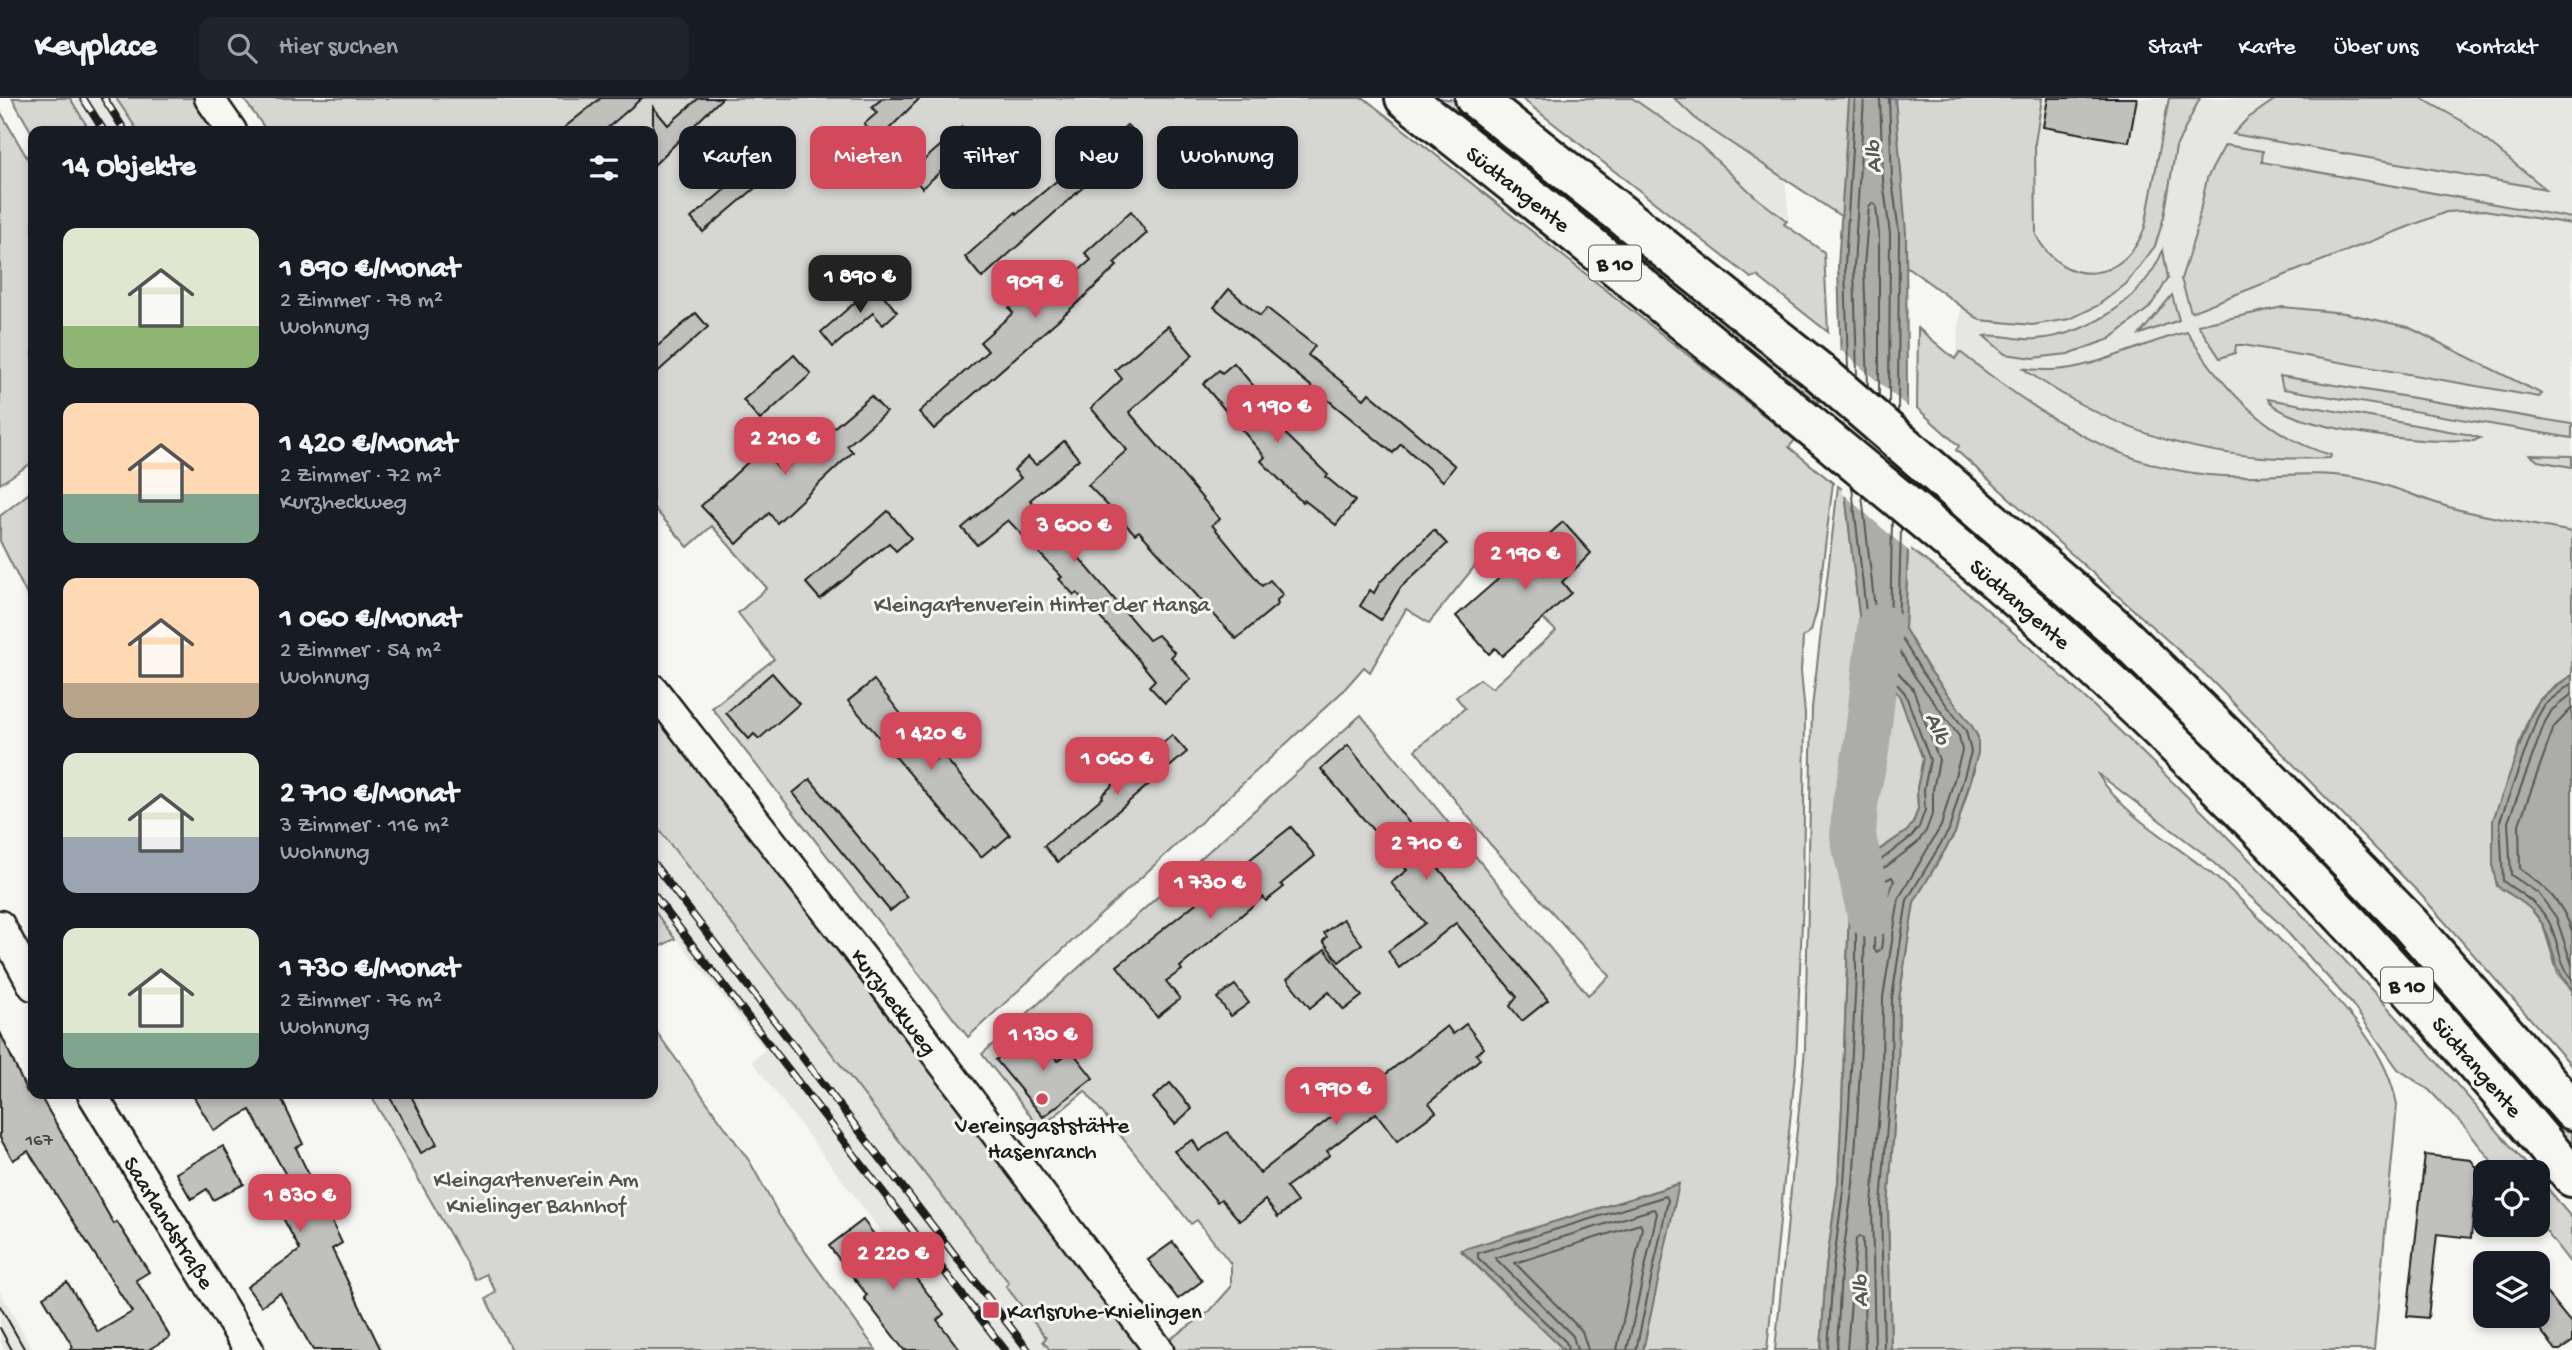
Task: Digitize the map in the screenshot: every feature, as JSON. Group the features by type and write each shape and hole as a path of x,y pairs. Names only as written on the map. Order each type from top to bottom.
{"highway":[{"name":"Südtangente","path":"1405,98 1631,275 1924,519 2089,663 2233,801 2382,957 2572,1177"},
{"name":"Südtangente","path":"1475,98 1659,241 1818,371 2114,628 2259,769 2409,923 2572,1110"}],"street":[{"path":"209,98 229,126"},
{"name":"Kurzheckweg","path":"658,695 879,979 1159,1350"},
{"path":"0,925 28,977"},
{"name":"Saarlandstraße","path":"95,1099 249,1350"}],"shaded area":[{"path":"70,98 116,98 135,126 87,126"},
{"path":"1632,98 1674,98 1698,121 1785,178 1789,219 1758,199 1700,145"},
{"path":"2030,98 2572,98 2572,548 2144,467 2081,443 1956,359 1961,308 1978,315"},
{"path":"658,828 1009,1284 1006,1286 1046,1339 1043,1341 1050,1350 959,1350 929,1309 936,1304 752,1061 765,1050 658,915"},
{"path":"0,1291 33,1350 5,1350 0,1340"}],"green space":[{"path":"12,98 70,98 87,126 28,126"},
{"path":"116,98 193,98 212,126 135,126"},
{"name":"Kleingartenverein Hinter der Hansa","path":"243,98 1364,98 1795,440 1789,447 1833,483 1817,610 1811,631 1803,637 1803,899 1796,1062 1767,1350 1643,1350 1678,1184 1461,1251 1564,1350 1172,1350 1166,1342 1209,1312 1231,1287 1231,1264 1197,1220 1191,1224 1085,1091 1040,1128 982,1054 1361,715 1588,995 1610,976 1491,845 1415,750 1465,708 1456,697 1480,679 1492,688 1556,631 1536,612 1512,559 1501,551 1483,556 1429,623 1406,609 1370,672 1364,667 1342,692 968,1037 712,708 774,659 738,613 767,588 712,526 688,547 658,513 658,126 263,126"},
{"path":"1439,98 1456,100 1818,389 1818,403"},
{"path":"1521,98 1632,98 1700,145 1758,199 1787,221 1784,224 1824,252 1828,332 1757,276 1751,278"},
{"path":"1674,98 2042,98 2035,143 2036,235 2048,253 2062,265 2094,273 2109,269 2123,260 2136,246 2145,227 2169,98 2200,98 2176,147 2164,217 2155,246 2126,284 2097,306 2070,319 2032,325 1980,320 1906,266 1906,233 1843,195 1842,217 1698,121"},
{"path":"2277,98 2421,98 2462,121 2546,189 2233,134 2247,119"},
{"path":"0,111 28,159 28,465 0,484"},
{"path":"2225,145 2263,151 2262,162 2572,218 2572,224 2484,210 2446,212 2191,312 2181,279 2195,235 2207,178"},
{"path":"2163,250 2168,278 2160,292 2149,308 2110,339 2068,354 2033,358 2005,354 1984,336 2037,339 2057,336 2095,322 2128,299 2154,268"},
{"path":"2172,295 2179,320 2140,334"},
{"path":"2283,307 2345,313 2408,327 2542,394 2539,397 2243,345 2236,345 2235,353 2220,358 2198,325"},
{"path":"1918,328 1955,359 1960,352 2051,417 2116,451 2150,464 2186,472 2224,476 2345,476 2385,485 2452,508 2572,532 2572,675 2549,690 2538,702 2520,740 2509,790 2497,886 2528,905 2543,925 2558,974 2572,990 2572,1066 2420,894 2207,676 1956,450 1959,446 1917,408"},
{"path":"2187,332 2215,372 2248,408 2286,436 2331,455 2330,458 2246,456 2206,450 2168,440 2131,428 2094,411 2058,392 2022,368 2044,370 2086,365"},
{"path":"2280,376 2572,424 2572,438 2283,389"},
{"path":"2268,399 2480,438 2474,441 2427,441 2362,433 2294,416"},
{"path":"2530,455 2572,456 2572,467 2538,461"},
{"path":"1838,486 1845,491 1862,640 1889,686 1899,695 1923,759 1917,788 1918,809 1907,831 1865,859 1857,853 1851,854 1838,1183 1826,1267 1821,1350 1775,1350 1805,1049 1812,708"},
{"path":"1928,491 2058,596 2271,803 2281,819 2254,799 2114,662 1930,496"},
{"path":"28,494 28,597 0,541 0,516"},
{"path":"1908,547 1974,598 2057,672 2199,808 2336,951 2523,1160 2491,1160 2464,1126 2429,1090 2398,1069 2351,1003 2279,923 2204,854 2097,773 2108,789 2135,816 2213,875 2262,920 2350,1014 2384,1066 2397,1105 2374,1350 1891,1350 1888,1206 1898,1072 1899,999 1914,902 1955,833 1974,770 1972,726 1928,668 1905,629"},
{"path":"658,718 939,1081 1141,1350 1050,1350 1043,1341 1046,1338 1006,1286 1009,1283 658,828"},
{"path":"658,916 675,939 658,948"},
{"path":"2402,945 2496,1044 2572,1134 2572,1149 2427,982"},
{"name":"Kleingartenverein Am Knielinger Bahnhof","path":"658,1034 750,1162 779,1215 876,1350 511,1350 486,1299 496,1292 486,1274 476,1280 373,1099 658,1099"},
{"path":"2550,1192 2572,1218 2572,1265 2550,1237"}],"water":[{"name":"Alb","path":"1849,98 1895,98 1906,233 1908,547 1905,629 1928,668 1978,737 1978,753 1955,833 1914,902 1899,999 1898,1072 1888,1206 1891,1350 1821,1350 1826,1267 1838,1183 1851,853 1857,853 1866,859 1907,831 1918,809 1917,788 1923,759 1899,695 1874,669 1862,640 1854,573 1845,491 1838,266"},
{"path":"2572,675 2572,990 2560,973 2539,918 2523,902 2497,886 2493,869 2493,820 2531,715 2540,700"},
{"path":"1679,1184 1643,1350 1564,1350 1461,1250"}],"pier":[{"path":"1837,347 1909,408 1911,553 1842,493"}],"building":[{"path":"601,98 642,98 610,126 566,126"},
{"path":"699,98 722,98 694,126 679,126 679,140 658,161 658,126 653,126 653,107 668,125"},
{"path":"883,98 920,98 892,126 866,126 864,124 877,113 872,107"},
{"path":"2048,98 2137,98 2129,142 2043,127"},
{"path":"940,146 940,172 926,184 926,158"},
{"path":"1055,182 1055,189 1081,189 982,278 965,257 1016,212 1017,214"},
{"path":"725,189 754,189 703,232 691,218"},
{"path":"1131,211 1147,233 1114,263 1117,266 1083,298 934,429 919,412 988,351 980,342 1013,313 1009,308 1023,295 1036,308 1091,260 1085,253"},
{"path":"875,285 897,312 883,325 873,313 833,347 821,332"},
{"path":"1229,289 1260,316 1267,308 1315,346 1308,355 1364,399 1369,393 1455,466 1443,481 1401,444 1393,453 1214,307"},
{"path":"696,313 708,327 658,372 658,346"},
{"path":"1168,326 1193,355 1129,412 1220,519 1212,525 1262,586 1270,580 1283,595 1276,601 1278,604 1236,639 1139,531 1135,534 1088,485 1127,450 1091,408 1122,379 1115,370"},
{"path":"794,355 811,374 760,420 743,400"},
{"path":"1234,363 1274,410 1267,416 1328,475 1326,477 1355,501 1336,525 1304,500 1302,502 1261,461 1265,457 1203,384 1219,370 1222,373"},
{"path":"871,396 886,412 847,446 853,452 777,523 769,513 737,544 701,506 761,450 782,472"},
{"path":"1064,441 1079,459 1030,500 1149,640 1158,635 1175,653 1171,657 1191,679 1165,703 1149,686 1155,680 1132,652 1077,593 1074,595 1059,579 1062,577 1008,520 977,545 962,528 1021,478 1014,470 1028,457 1036,465"},
{"path":"888,511 911,538 896,551 889,543 820,599 806,583"},
{"path":"1563,522 1591,553 1562,582 1571,593 1502,656 1495,648 1489,654 1456,616"},
{"path":"1434,530 1447,544 1401,587 1381,620 1360,606 1370,590 1374,593 1380,582"},
{"path":"772,673 799,704 759,739 754,734 749,739 726,713"},
{"path":"874,680 912,728 905,734 929,765 942,754 1010,835 981,857 848,701"},
{"path":"1172,735 1187,752 1058,862 1044,846 1103,797 1114,781 1139,758 1142,762"},
{"path":"1348,745 1439,861 1436,865 1548,1000 1522,1021 1510,1006 1517,997 1456,923 1399,968 1388,951 1425,923 1391,883 1407,870 1321,769"},
{"path":"810,779 907,897 890,911 793,793"},
{"path":"1291,827 1315,856 1281,884 1284,887 1266,901 1263,897 1180,967 1182,970 1166,981 1180,999 1157,1017 1117,966 1211,891 1220,901 1252,876 1243,865"},
{"path":"1343,919 1362,944 1339,962 1323,941 1327,937 1324,933"},
{"path":"1325,949 1362,996 1344,1010 1329,992 1310,1008 1287,979"},
{"path":"1235,985 1249,1003 1231,1016 1217,998"},
{"path":"1466,1024 1484,1048 1476,1054 1480,1059 1429,1103 1436,1112 1397,1141 1376,1113 1327,1151 1330,1155 1286,1187 1297,1202 1278,1217 1265,1200 1240,1221 1221,1199 1217,1202 1174,1151 1193,1140 1199,1151 1227,1132 1260,1173 1447,1026 1453,1034"},
{"path":"1033,1030 1058,1061 1071,1050 1093,1078 1043,1117 996,1060"},
{"path":"0,1032 28,1091 28,1099 42,1099 114,1224 117,1222 149,1272 136,1280 170,1337 148,1350 69,1350 73,1347 43,1297 67,1282 98,1332 132,1312 28,1151 13,1160 0,1138"},
{"path":"1170,1083 1192,1109 1175,1124 1153,1098"},
{"path":"195,1099 281,1099 303,1144 296,1148 342,1243 332,1249 381,1350 313,1350 280,1293 261,1306 247,1287 300,1250 267,1188 287,1177 250,1110 214,1131"},
{"path":"391,1099 413,1099 437,1144 421,1153"},
{"path":"223,1146 244,1184 213,1200 207,1189 191,1199 176,1173"},
{"path":"2425,1155 2471,1160 2471,1238 2437,1234 2428,1318 2407,1316"},
{"path":"863,1220 902,1271 907,1267 944,1314 937,1320 960,1350 904,1350 864,1298 867,1295 829,1246"},
{"path":"1173,1242 1202,1281 1178,1299 1148,1260"},
{"path":"2550,1297 2572,1324 2572,1342 2556,1350 2539,1328 2550,1328"}],"waterway":[{"path":"1870,915 1853,836 1855,804 1866,751 1880,627"}],"tram line":[{"path":"0,1306 25,1350"},
{"path":"0,1328 12,1350"}],"railway":[{"path":"83,98 101,126"},
{"path":"104,98 122,126"},
{"path":"658,869 1028,1350"},
{"path":"658,900 1005,1350"}],"place":[{"name":"Vereinsgaststätte Hasenranch","path":"1042,1099"},
{"name":"Karlsruhe-Knielingen","path":"991,1310"}]}
